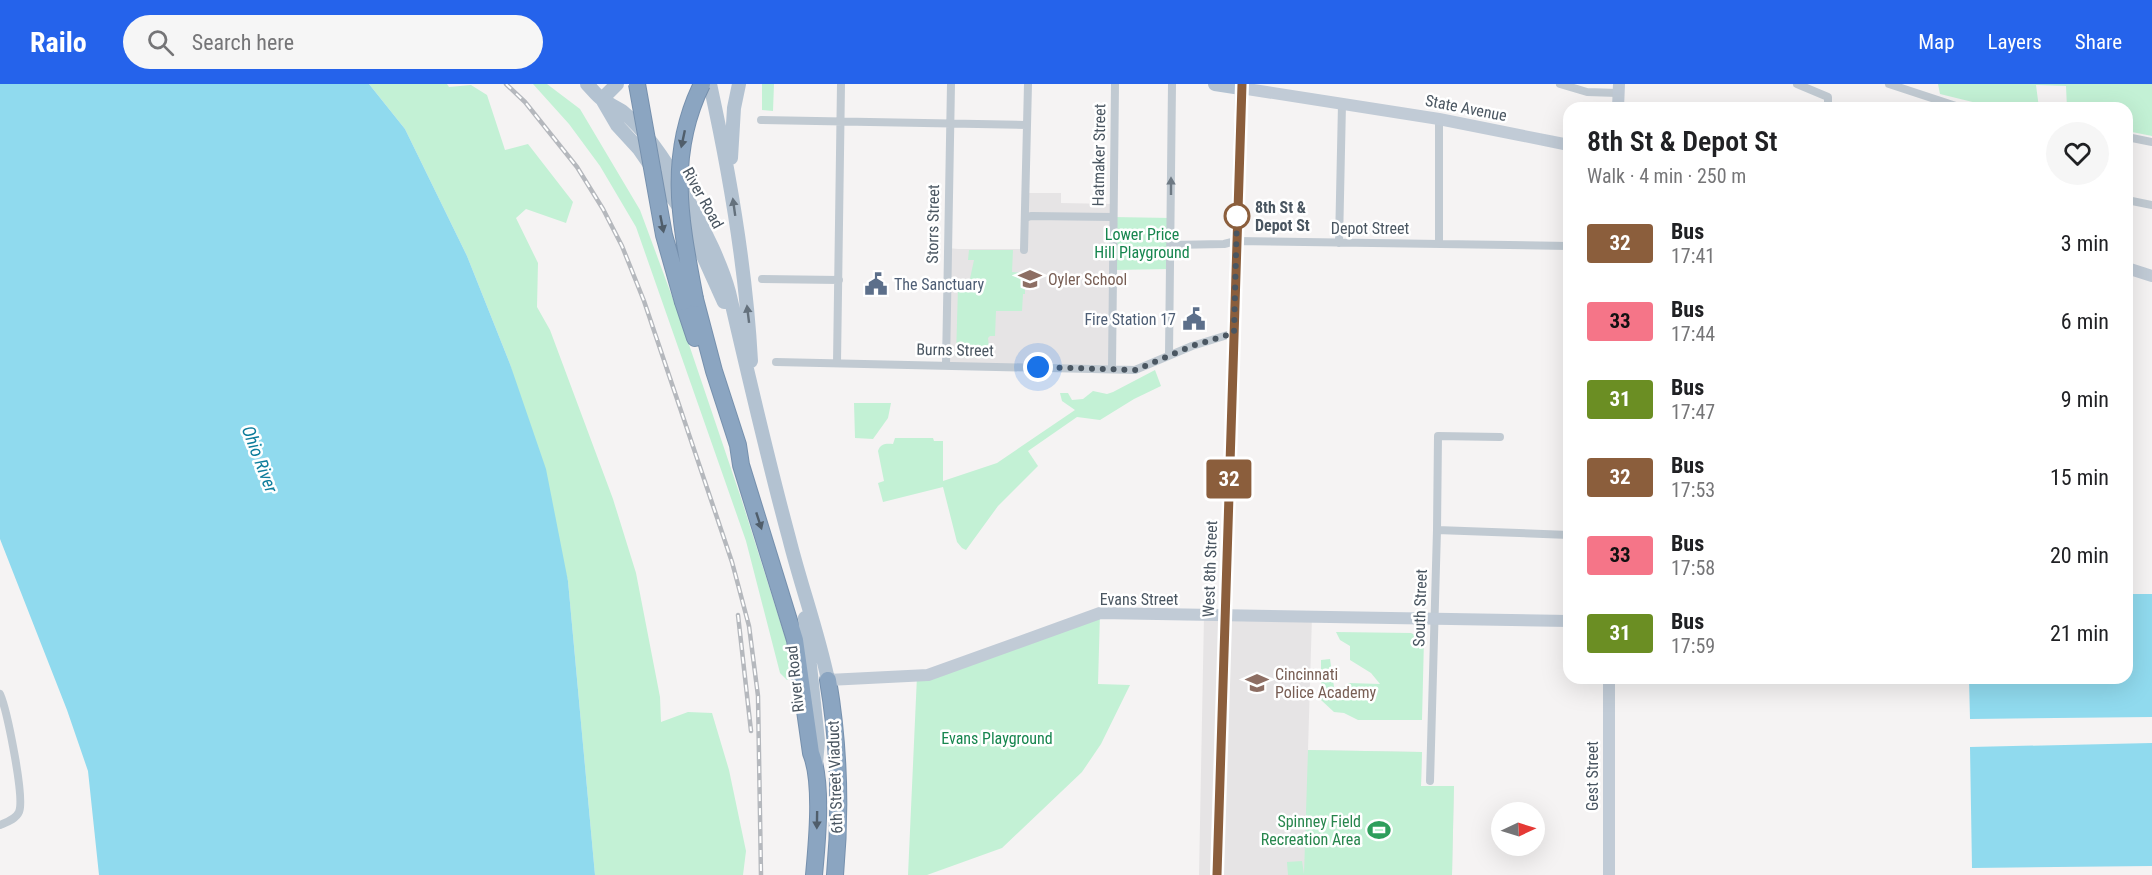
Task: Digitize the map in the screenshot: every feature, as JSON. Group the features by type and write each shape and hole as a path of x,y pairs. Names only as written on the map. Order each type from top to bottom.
{"highway":[{"path":"637,84 664,235 689,301"},
{"path":"689,301 678,190 682,146 691,109 702,84"},
{"name":"6th Street Viaduct","path":"689,301 738,445 741,465 795,640 814,741 811,753 816,765 817,811 814,875"},
{"name":"6th Street Viaduct","path":"828,680 833,713 839,808 835,875"}],"main road":[{"name":"River Road","path":"587,84 602,99 623,112 658,153 689,204 726,282 802,589 828,680"},
{"path":"602,99 618,84"},
{"path":"710,84 730,178 749,324 753,393"},
{"path":"730,178 731,127 739,84"},
{"name":"State Avenue","path":"1215,84 1242,86 1439,119 1563,144"},
{"name":"West 8th Street","path":"1217,875 1242,86"},
{"path":"2133,270 2152,276"},
{"name":"River Road","path":"802,589 814,741"},
{"name":"Evans Street","path":"828,680 928,675 1100,613 1563,621"},
{"name":"Gest Street","path":"1609,684 1609,875"}],"street":[{"path":"837,363 841,84"},
{"name":"Storrs Street","path":"946,365 951,84"},
{"path":"1024,250 1028,84"},
{"name":"Hatmaker Street","path":"1112,369 1115,84"},
{"path":"1169,355 1172,84"},
{"path":"1560,84 1587,92 1618,89"},
{"path":"1797,84 1828,97 1828,102"},
{"path":"1889,84 1944,102"},
{"path":"1339,243 1342,104"},
{"path":"1438,243 1439,119"},
{"path":"761,120 1026,125"},
{"path":"2133,138 2152,142"},
{"path":"2133,201 2152,205"},
{"path":"1025,218 1031,216 1113,218"},
{"name":"Depot Street","path":"1171,245 1224,244 1236,241 1563,246"},
{"path":"762,279 839,280"},
{"name":"Burns Street","path":"776,362 1136,370 1169,355 1234,338"},
{"name":"South Street","path":"1430,781 1438,436 1500,437"},
{"path":"1437,530 1563,535"},
{"path":"0,694 10,731 21,799 18,814 0,825"}],"shaded area":[{"name":"Oyler School","path":"1025,193 1061,193 1061,203 1113,204 1112,369 946,365 948,248 1021,249"},
{"name":"Cincinnati Police Academy","path":"1204,615 1312,616 1308,750 1422,752 1421,786 1454,786 1452,875 1199,875"}],"green space":[{"path":"369,84 447,84 449,87 471,85 487,95 505,150 528,144 573,202 566,223 526,209 516,218 538,263 537,307 550,330 613,499 636,573 660,697 661,722 688,712 712,713 729,770 746,851 743,875 595,875 568,581 510,364 467,256 405,129"},
{"path":"533,84 547,84 580,109 640,210 680,318 742,501 790,653 794,675 787,680 780,673 746,541 636,227 600,166 569,124"},
{"path":"762,84 774,84 773,111 762,110"},
{"path":"1938,84 2152,84 2152,136 2133,132 2133,102 2067,102 2066,86 2036,85 2038,102 1973,102 1940,94"},
{"name":"Lower Price Hill Playground","path":"1113,217 1171,218 1170,269 1113,270"},
{"path":"969,250 1013,250 1012,272 1025,273 1022,311 996,311 995,336 988,338 990,358 956,357 958,287 968,288 974,260 968,260"},
{"path":"1155,370 1161,386 1100,420 1077,417 1028,451 1038,466 998,506 966,550 957,542 943,487 883,502 878,483 884,481 878,451 884,444 893,444 895,438 933,438 934,441 943,441 943,481 997,463 1075,410 1062,401 1060,393 1068,393 1072,400 1083,399 1093,391 1107,394"},
{"path":"854,403 891,403 888,418 873,439 855,438"},
{"name":"Evans Playground","path":"1100,613 1098,684 1130,685 1101,744 1082,772 1002,848 927,875 908,875 917,676"},
{"path":"1336,632 1411,633 1424,639 1422,720 1358,720 1344,713 1334,712 1321,700 1321,660 1330,659 1335,694 1349,683 1380,684 1371,673 1350,660 1350,646 1340,640"},
{"name":"Spinney Field Recreation Area","path":"1308,750 1422,752 1421,786 1454,786 1452,875 1288,875 1287,862 1302,861 1304,874"}],"water":[{"name":"Ohio River","path":"0,84 369,84 405,129 467,256 510,364 546,469 568,581 595,875 99,875 88,771 67,710 0,539"},
{"path":"2133,594 2152,594 2152,717 1970,719 1969,684 2133,684"},
{"path":"2152,743 2152,866 1972,868 1970,747"}],"railway":[{"path":"506,84 525,102 577,167 603,209 622,246 644,301 732,562 749,626 758,696 761,875"},
{"path":"738,615 751,731"}],"bus line":[{"name":"32","path":"1217,875 1242,84"}],"place":[{"name":"8th St & Depot St","path":"1237,216"},
{"name":"Oyler School","path":"1030,279"},
{"name":"The Sanctuary","path":"876,284"},
{"name":"Fire Station 17","path":"1194,319"},
{"name":"Cincinnati Police Academy","path":"1257,683"},
{"name":"Spinney Field Recreation Area","path":"1379,830"}],"route":[{"path":"1038,367 1136,370 1192,346 1234,333 1237,214 1237,216"}]}
